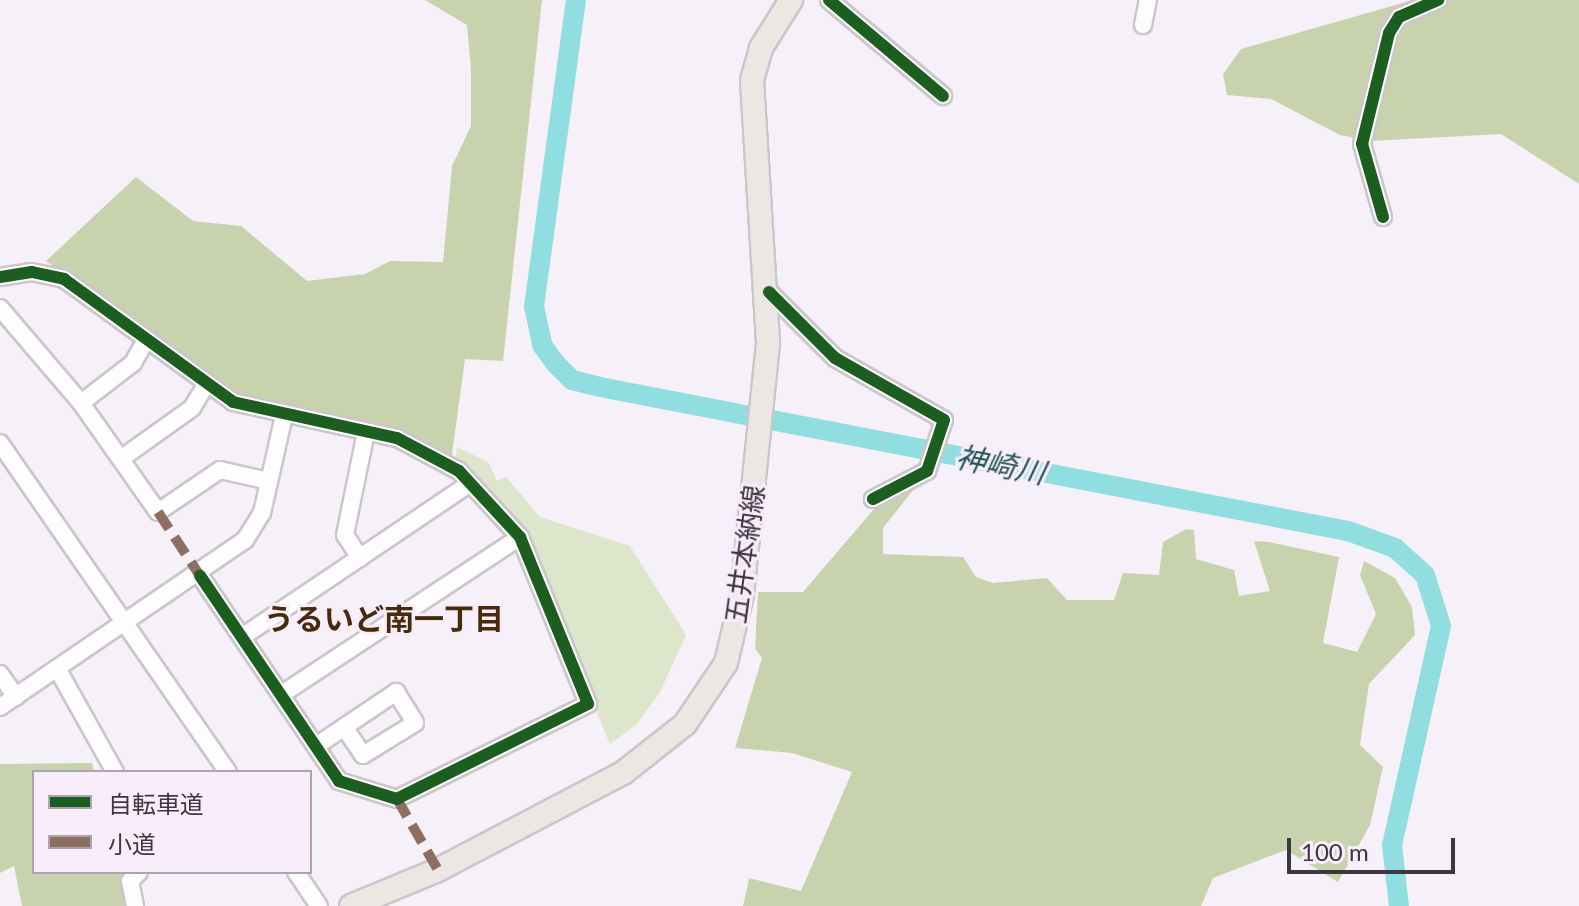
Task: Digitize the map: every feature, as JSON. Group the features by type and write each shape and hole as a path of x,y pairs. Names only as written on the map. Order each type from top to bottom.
{"main road":[{"name":"五井本納線","path":"351,906 608,783 696,712 726,663 738,617 761,428 769,292 752,80 761,48 791,0"}],"street":[{"path":"829,0 943,96"},
{"path":"1143,25 1148,0"},
{"path":"1383,217 1362,144 1389,33 1399,17 1438,0"},
{"path":"0,277 32,272 64,279 233,402 397,438 469,484 520,537 588,704 397,799 339,781 200,576"},
{"path":"769,292 835,358 944,420 929,467 873,499"},
{"path":"0,308 81,403 158,512 220,470 269,481"},
{"path":"81,403 133,363 146,340"},
{"path":"122,458 192,408 206,385"},
{"path":"0,707 200,576 255,528 284,415"},
{"path":"360,558 345,535 366,432"},
{"path":"0,443 227,770"},
{"path":"242,637 469,484"},
{"path":"282,694 520,537"},
{"path":"58,670 114,770"},
{"path":"0,674 16,697"},
{"path":"316,746 344,727"},
{"path":"135,906 130,881 137,874"},
{"path":"297,874 319,906"}],"green space":[{"path":"425,0 542,0 503,361 465,359 451,461 233,396 46,261 136,177 193,221 241,226 307,281 365,274 390,261 443,262 452,166 471,126 471,69 467,25"},
{"path":"1413,0 1579,0 1579,184 1501,134 1370,141 1340,135 1271,99 1227,95 1223,74 1241,49"},
{"path":"457,447 489,463 497,481 506,477 540,517 630,546 686,635 660,692 636,725 610,744 539,572 454,470"},
{"path":"914,489 883,528 883,554 963,557 976,577 993,583 1047,578 1067,600 1114,600 1123,573 1159,575 1163,542 1186,529 1194,530 1196,559 1234,570 1239,596 1270,591 1254,541 1269,542 1339,557 1323,643 1357,652 1376,614 1360,575 1364,561 1395,578 1412,607 1415,635 1369,684 1360,745 1383,767 1370,825 1338,882 1286,850 1213,878 1201,906 743,906 749,878 801,891 852,772 792,753 735,748 762,658 755,649 758,592 803,592 880,502"},
{"path":"92,763 94,770 32,770 32,874 123,874 132,906 22,906 14,866 0,873 0,764"}],"waterway":[{"name":"神崎川","path":"576,0 534,306 542,345 556,364 572,380 600,387 1348,531 1395,548 1425,575 1441,626 1392,845 1399,906"}],"marked path":[{"path":"158,512 200,576"},
{"path":"397,799 438,870"}],"cycle path":[{"path":"829,0 943,96"},
{"path":"1383,217 1362,144 1389,33 1399,17 1438,0"},
{"path":"0,277 32,272 64,279 233,402 397,438 459,471 520,537 588,704 397,799 339,781 200,576"},
{"path":"769,292 835,358 944,420 927,471 873,499"}],"district":[{"name":"うるいど南一丁目","path":"384,618"}]}
